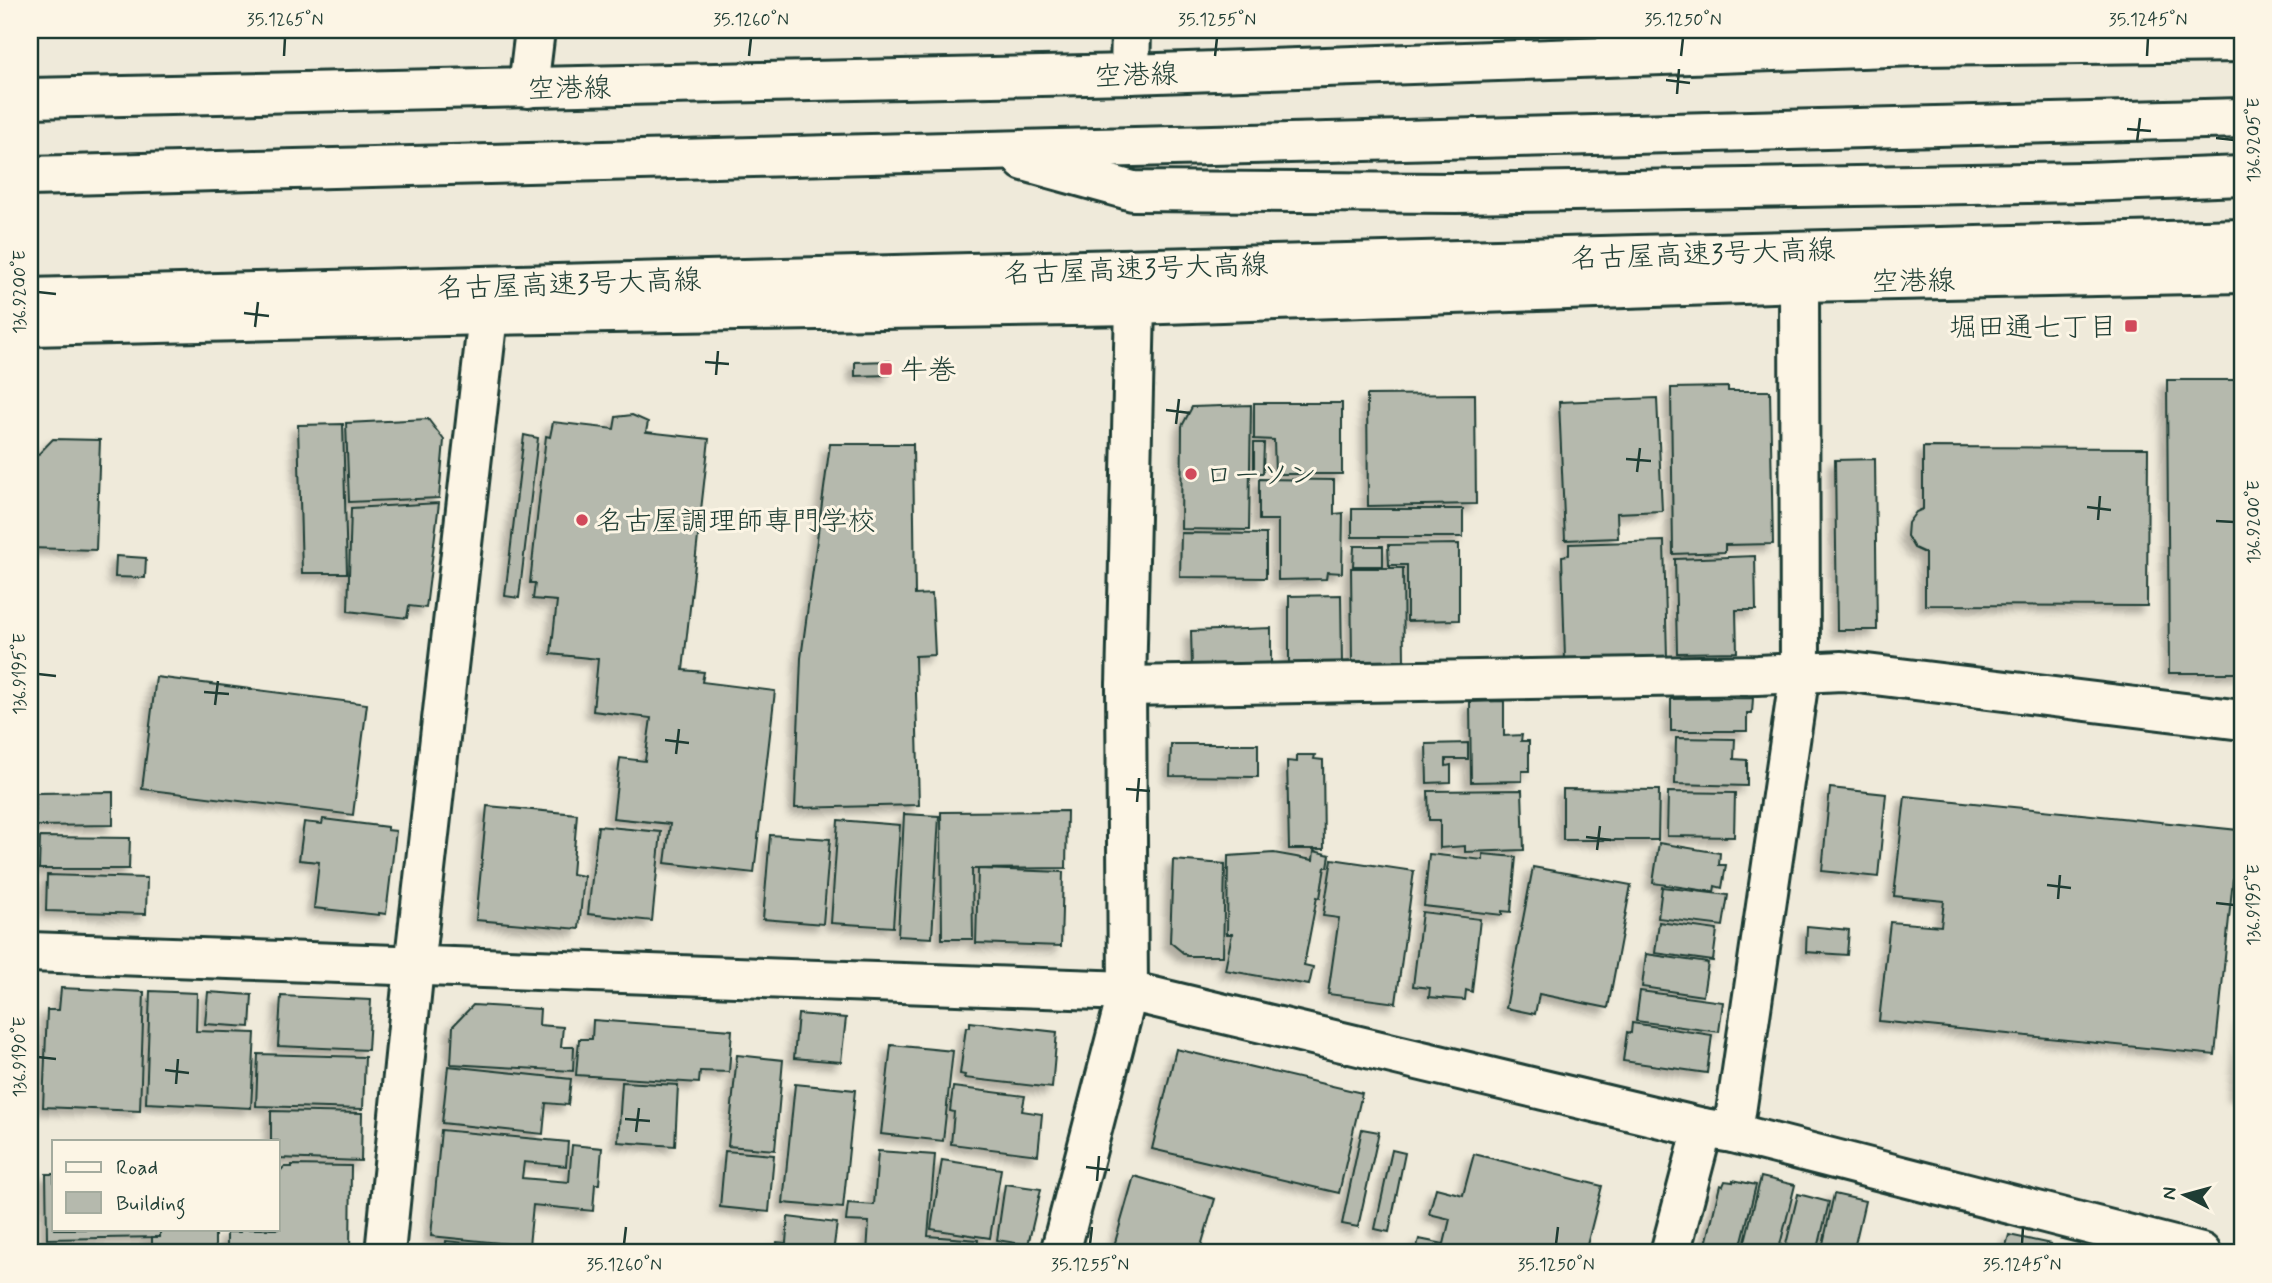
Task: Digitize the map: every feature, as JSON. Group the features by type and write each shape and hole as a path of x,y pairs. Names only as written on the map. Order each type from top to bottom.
{"main road":[{"path":"528,88 535,30"},
{"path":"1130,74 1131,30"},
{"name":"空港線","path":"30,98 1130,74 1918,38 2242,42"},
{"path":"30,176 2242,118"},
{"path":"984,150 1133,191 1484,192 2086,182 2242,176"},
{"name":"名古屋高速3号大高線","path":"30,298 2242,239"},
{"name":"空港線","path":"30,326 488,314 1135,305 1799,282 2242,273"},
{"path":"1670,1253 1718,1130 1800,672 1799,282"},
{"path":"1060,1253 1128,991 1126,686 1135,305"},
{"path":"385,1253 414,967 488,314"},
{"path":"1126,686 1758,675 1842,671 2242,720"},
{"path":"30,952 1128,991 1718,1130 2201,1253"}],"building":[{"path":"890,361 890,375 855,376 855,362"},
{"path":"2167,380 2242,380 2242,673 2169,673"},
{"path":"1728,387 1728,391 1770,391 1773,544 1725,545 1725,552 1673,554 1671,388"},
{"path":"1475,394 1476,504 1368,506 1367,395"},
{"path":"1657,398 1662,511 1617,513 1618,538 1565,540 1559,402"},
{"path":"1254,403 1342,403 1342,474 1275,474 1274,440 1254,439"},
{"path":"1251,405 1249,530 1181,529 1182,426 1192,407"},
{"path":"632,415 648,422 646,432 709,439 683,670 704,672 702,682 775,691 754,873 665,863 670,824 613,818 620,758 645,761 651,718 593,711 598,659 551,654 557,601 533,599 535,583 530,583 546,436 550,437 553,422 614,429 616,417"},
{"path":"428,419 444,440 439,498 349,502 346,423"},
{"path":"343,424 347,573 302,573 298,425"},
{"path":"524,435 538,438 519,598 505,596"},
{"path":"53,439 100,440 96,550 30,548 30,463"},
{"path":"1254,443 1264,443 1263,473 1254,473"},
{"path":"830,444 913,444 915,595 932,594 935,655 915,656 919,805 795,808 801,658"},
{"path":"1923,447 2148,448 2147,606 1925,605 1925,553 1914,548 1907,536 1908,523 1916,512 1923,509"},
{"path":"1875,459 1877,630 1837,630 1835,460"},
{"path":"1259,479 1334,480 1334,514 1343,513 1342,573 1327,572 1326,579 1278,580 1278,520 1259,520"},
{"path":"439,503 426,608 409,606 407,618 348,611 351,508"},
{"path":"1352,509 1463,509 1463,537 1352,537"},
{"path":"1181,533 1266,534 1266,578 1180,577"},
{"path":"1664,541 1667,657 1565,660 1562,556 1569,555 1569,544"},
{"path":"1459,544 1459,620 1407,621 1407,565 1389,565 1388,545"},
{"path":"1354,546 1383,546 1383,566 1353,566"},
{"path":"116,556 146,558 145,578 115,577"},
{"path":"1755,556 1756,610 1736,610 1737,652 1677,653 1675,559"},
{"path":"1351,568 1403,568 1404,662 1352,662"},
{"path":"1341,595 1342,663 1289,663 1289,596"},
{"path":"1271,628 1271,666 1192,667 1191,631"},
{"path":"156,677 367,704 353,815 142,789"},
{"path":"1753,698 1752,713 1747,713 1747,731 1671,731 1671,699"},
{"path":"1504,701 1504,736 1522,735 1521,741 1529,741 1529,771 1522,771 1522,781 1471,782 1470,702"},
{"path":"1676,738 1735,739 1734,759 1747,760 1747,786 1675,784"},
{"path":"1468,743 1468,759 1446,759 1446,766 1451,765 1451,782 1427,783 1426,744"},
{"path":"1171,744 1258,744 1258,777 1170,776"},
{"path":"1297,755 1315,755 1314,759 1323,760 1324,849 1289,849 1287,761 1297,762"},
{"path":"1830,788 1886,794 1878,877 1822,871"},
{"path":"1563,789 1659,790 1658,840 1563,840"},
{"path":"1522,790 1524,850 1465,852 1465,846 1440,848 1440,820 1429,820 1428,791"},
{"path":"113,792 113,825 35,826 36,793"},
{"path":"1668,792 1735,793 1734,837 1667,836"},
{"path":"1905,796 2238,830 2215,1055 1879,1021 1890,922 1941,926 1944,901 1894,896"},
{"path":"487,806 577,814 572,874 584,876 579,929 476,920"},
{"path":"1067,811 1066,868 972,869 973,939 942,939 941,812"},
{"path":"904,814 939,816 932,938 898,936"},
{"path":"323,819 387,827 387,830 396,831 386,914 314,908 319,862 299,860 304,822 322,824"},
{"path":"838,820 900,825 893,927 831,923"},
{"path":"598,826 661,832 652,921 588,914"},
{"path":"770,835 830,839 823,924 763,919"},
{"path":"40,837 130,838 129,869 39,869"},
{"path":"1659,843 1720,853 1719,865 1726,865 1722,888 1715,886 1714,892 1653,883"},
{"path":"1314,851 1330,855 1328,867 1325,867 1320,898 1317,897 1304,965 1313,967 1309,985 1225,970 1232,934 1227,934 1228,856 1274,853 1313,860"},
{"path":"1429,854 1483,860 1483,854 1516,857 1511,912 1502,911 1502,915 1424,906"},
{"path":"1332,859 1414,871 1396,1003 1328,994 1339,918 1323,916"},
{"path":"1173,860 1225,864 1223,956 1187,956 1170,942"},
{"path":"1533,867 1631,885 1608,1008 1539,994 1535,1014 1506,1008"},
{"path":"978,869 1063,872 1061,946 976,943"},
{"path":"47,875 147,878 146,914 46,911"},
{"path":"1662,887 1728,895 1723,926 1658,918"},
{"path":"1422,912 1480,919 1472,992 1466,990 1465,1000 1429,997 1430,988 1413,986"},
{"path":"1659,922 1717,930 1713,961 1655,953"},
{"path":"1807,926 1849,930 1847,955 1806,952"},
{"path":"1646,954 1708,963 1703,996 1642,987"},
{"path":"61,988 144,992 140,1111 43,1107 47,1010 59,1010"},
{"path":"150,991 197,993 196,1031 255,1033 251,1108 146,1103"},
{"path":"1640,991 1723,1002 1719,1032 1636,1021"},
{"path":"208,992 252,995 250,1027 205,1024"},
{"path":"281,996 371,1000 368,1050 278,1046"},
{"path":"473,1005 540,1009 539,1025 563,1027 561,1047 574,1047 573,1071 451,1064 453,1026"},
{"path":"798,1014 846,1018 841,1062 794,1058"},
{"path":"2242,1018 2242,1095 2235,1094"},
{"path":"593,1020 732,1030 729,1072 700,1071 699,1083 576,1075 579,1039 592,1039"},
{"path":"970,1022 1057,1032 1052,1088 964,1078 965,1075 960,1074 966,1027 970,1027"},
{"path":"1632,1023 1712,1035 1707,1073 1623,1061 1627,1032 1631,1033"},
{"path":"891,1045 953,1051 943,1141 881,1134"},
{"path":"1176,1049 1362,1093 1339,1193 1152,1149"},
{"path":"258,1054 365,1057 363,1109 256,1106"},
{"path":"737,1055 783,1060 775,1150 728,1146"},
{"path":"448,1066 571,1079 568,1105 546,1103 543,1134 442,1123"},
{"path":"622,1082 678,1085 675,1146 618,1142"},
{"path":"795,1084 855,1090 843,1208 783,1203"},
{"path":"953,1087 1025,1096 1022,1111 1042,1114 1038,1155 951,1144 954,1112 950,1111"},
{"path":"271,1111 362,1113 361,1161 280,1158 280,1140 271,1140"},
{"path":"1362,1129 1379,1132 1358,1227 1342,1224"},
{"path":"441,1130 568,1142 566,1166 524,1162 522,1178 569,1182 572,1145 602,1148 599,1184 595,1184 593,1211 533,1205 529,1246 431,1236"},
{"path":"1392,1150 1405,1153 1389,1232 1375,1229"},
{"path":"725,1151 774,1155 769,1212 720,1207"},
{"path":"878,1151 935,1155 928,1236 978,1240 977,1253 867,1253 869,1222 846,1221 848,1203 874,1205"},
{"path":"1474,1154 1602,1186 1585,1253 1415,1253 1419,1239 1444,1244 1450,1219 1429,1214 1436,1188 1463,1195"},
{"path":"942,1160 1001,1169 990,1238 931,1229"},
{"path":"351,1166 350,1253 227,1253 227,1232 280,1230 280,1171 284,1167"},
{"path":"46,1174 52,1174 52,1230 160,1230 160,1237 47,1239"},
{"path":"1134,1176 1215,1199 1199,1253 1112,1253"},
{"path":"1761,1177 1795,1185 1778,1253 1742,1253"},
{"path":"1733,1180 1756,1185 1739,1253 1704,1253 1720,1185"},
{"path":"1005,1184 1041,1189 1028,1245 997,1240"},
{"path":"1798,1194 1829,1202 1817,1253 1784,1253"},
{"path":"1834,1194 1865,1201 1853,1253 1821,1253"},
{"path":"788,1217 837,1223 833,1253 776,1253 777,1242 786,1243"},
{"path":"160,1230 215,1230 215,1253 152,1253 152,1237 160,1237"},
{"path":"2009,1235 2051,1244 2048,1253 2004,1253"},
{"path":"446,1241 495,1246 494,1253 445,1253"}],"place":[{"name":"堀田通七丁目","path":"2131,326"},
{"name":"牛巻","path":"886,369"},
{"name":"ローソン","path":"1191,474"},
{"name":"名古屋調理師専門学校","path":"582,520"}]}
